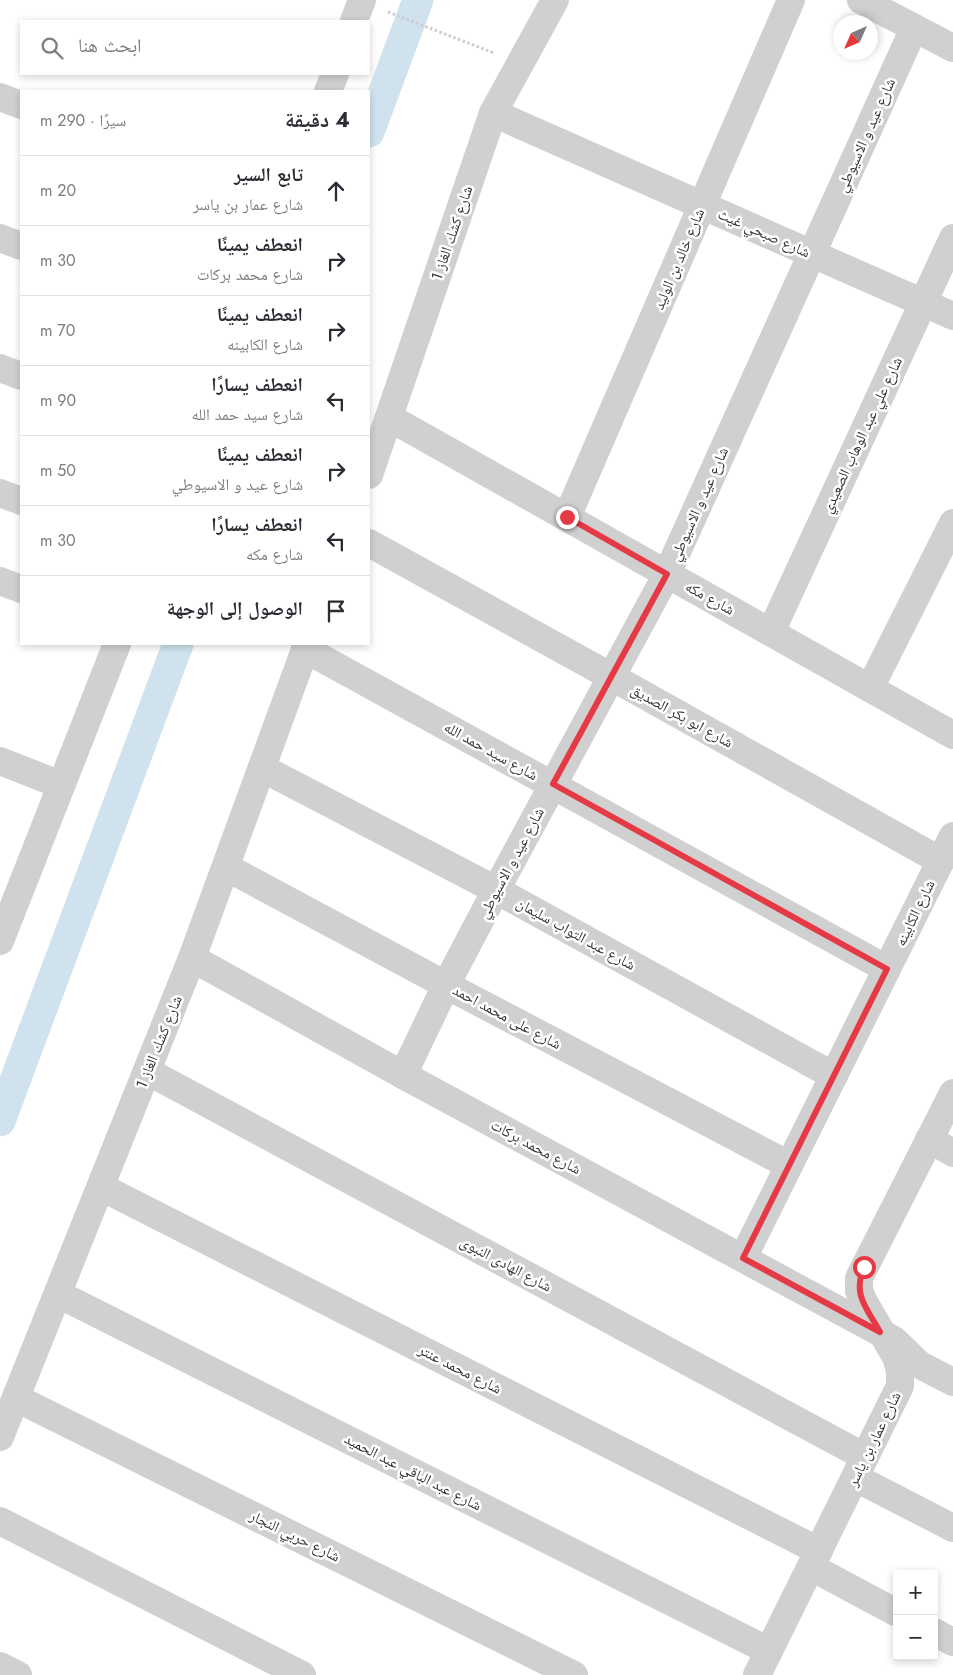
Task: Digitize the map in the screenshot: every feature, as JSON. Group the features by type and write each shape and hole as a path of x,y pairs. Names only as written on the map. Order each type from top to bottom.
{"street":[{"name":"شارع كشك الغاز 1","path":"370,472 493,112 555,0"},
{"name":"شارع خالد بن الوليد","path":"567,517 791,0"},
{"path":"861,0 914,28 951,43"},
{"name":"شارع عيد و الاسيوطي","path":"402,1075 496,890 667,574 914,28"},
{"path":"328,90 335,75"},
{"path":"0,97 20,105"},
{"name":"شارع صبحي غيث","path":"493,112 953,316"},
{"path":"0,238 20,246"},
{"name":"شارع علي عبد الوهاب الصعيدي","path":"771,632 953,238"},
{"path":"0,368 20,376"},
{"name":"شارع مكه","path":"390,418 953,735"},
{"path":"0,492 20,501"},
{"path":"870,688 953,523"},
{"name":"شارع ابو بكر الصديق","path":"370,545 941,861"},
{"path":"0,581 20,589"},
{"path":"0,941 9,890 61,785 117,645"},
{"name":"شارع كشك الغاز 1","path":"0,1437 192,958 306,647"},
{"name":"شارع سيد حمد الله","path":"306,647 887,969"},
{"path":"0,761 61,785"},
{"name":"شارع عبد التواب سليمان","path":"262,768 496,890 834,1076"},
{"name":"شارع الكابينه","path":"743,1258 953,836"},
{"name":"شارع على محمد احمد","path":"226,867 446,986 789,1165"},
{"name":"شارع محمد بركات","path":"192,958 402,1075 880,1332 894,1340 920,1364 953,1382"},
{"name":"شارع الهادى النبوى","path":"147,1071 860,1467 953,1528"},
{"name":"شارع عمار بن ياسر","path":"767,1666 815,1559 900,1386 900,1371 896,1357 880,1332 859,1291 859,1278 953,1093"},
{"path":"929,1139 953,1153"},
{"name":"شارع محمد عنتر","path":"101,1187 815,1559 893,1609"},
{"name":"شارع عبد الباقي عبد الحميد","path":"58,1294 767,1666"},
{"name":"شارع حربي النجار","path":"16,1398 574,1675"},
{"path":"0,1521 302,1675"},
{"path":"938,1634 953,1642"},
{"path":"0,1666 18,1675"}],"path":[{"path":"359,8 425,27 495,53"}],"waterway":[{"path":"370,129 418,0"},
{"path":"0,1121 178,645"}],"route":[{"path":"567,517 667,574 553,784 887,969 743,1258 880,1332 859,1291 859,1278 864,1267"}]}
